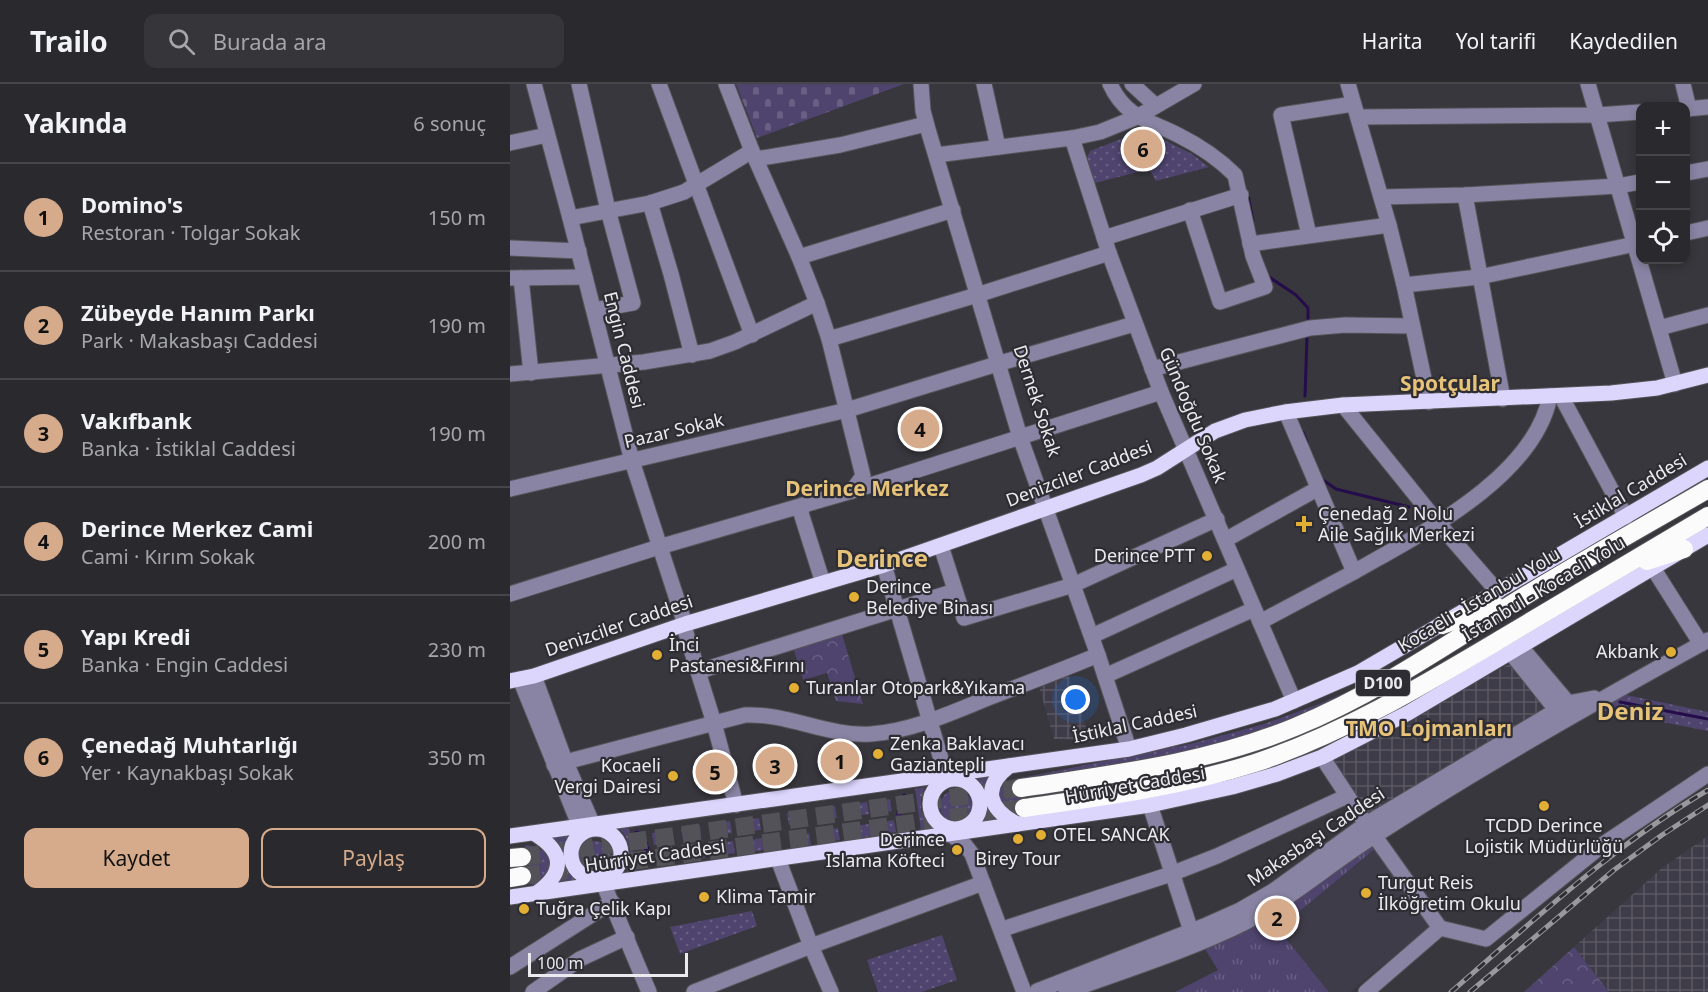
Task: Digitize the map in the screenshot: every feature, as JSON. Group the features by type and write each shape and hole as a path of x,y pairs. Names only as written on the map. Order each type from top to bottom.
{"highway":[{"name":"Kocaeli - İstanbul Yolu","path":"1021,788 1141,770 1197,758 1245,745 1294,727 1328,712 1431,656 1528,594 1708,489"},
{"name":"İstanbul - Kocaeli Yolu","path":"1020,816 1203,777 1254,763 1345,727 1397,699 1708,516"},
{"path":"1611,573 1684,549"},
{"path":"1442,625 1528,594"}],"main road":[{"name":"Denizciler Caddesi","path":"521,679 685,624 884,565 1049,508 1157,468 1215,431 1245,420 1344,405 1637,391 1708,375"},
{"name":"İstiklal Caddesi","path":"510,837 948,777 1133,748 1275,709 1359,673 1708,468"},
{"name":"Hürriyet Caddesi","path":"510,897 597,882 911,840 963,831 1020,816 1150,805 1232,788 1322,757 1408,713 1708,535"},
{"path":"1009,766 995,783 992,797 996,809 1020,816"},
{"path":"948,777 969,784 979,796 975,819 963,831 945,827 938,822 930,808 933,791 948,777"},
{"path":"592,826 614,838 620,852 616,868 611,874 597,882 580,874 571,860 573,844 592,826"},
{"path":"535,834 552,846 558,860 550,884 538,892"}],"street":[{"name":"Engin Caddesi","path":"534,84 632,461 716,722"},
{"path":"579,84 608,210 633,303 594,310"},
{"path":"660,84 752,335"},
{"path":"726,84 754,155 799,256 829,339 863,476 852,491"},
{"path":"984,84 998,147"},
{"path":"1110,84 1118,100 1137,117 1179,135 1230,169 1238,180 1250,244 1265,287 1220,302 1190,210"},
{"path":"1132,84 1156,106"},
{"path":"939,155 1072,138 1100,132 1137,117 1194,84"},
{"path":"1348,84 1389,225 1429,402"},
{"path":"1588,84 1636,238"},
{"path":"1683,84 1687,102"},
{"name":"Dernek Sokak","path":"922,91 926,124 939,155 1023,436 1096,634 1133,748"},
{"name":"Dernek Sokak","path":"922,91 953,210 980,294"},
{"path":"1690,109 1708,107"},
{"path":"1309,235 1281,115 1355,111 1597,115 1636,112"},
{"path":"570,218 650,203 684,192 754,155 840,145 926,124"},
{"path":"510,143 547,135"},
{"name":"Gündoğdu Sokak","path":"1072,138 1134,324 1185,449 1294,701"},
{"path":"1690,172 1708,169"},
{"path":"1381,197 1465,195 1618,186 1636,183"},
{"path":"829,339 980,294 1190,210 1241,195"},
{"path":"1465,195 1503,399"},
{"path":"650,203 692,356"},
{"path":"799,256 953,210"},
{"path":"1250,244 1389,225"},
{"path":"1690,232 1708,228"},
{"path":"1404,285 1479,277 1636,244"},
{"path":"510,248 579,250"},
{"path":"1643,264 1675,384"},
{"path":"531,373 516,278 585,277"},
{"path":"510,374 692,356 724,347 817,303"},
{"path":"1659,328 1708,315"},
{"name":"Pazar Sokak","path":"510,489 847,410 1134,324"},
{"path":"1152,369 1310,328 1345,325 1412,326"},
{"path":"510,594 659,547 852,491 1161,392"},
{"path":"1556,396 1626,517"},
{"path":"1110,674 1257,615 1354,572 1439,524 1491,484 1519,456 1535,436 1556,396"},
{"path":"1344,405 1439,524 1498,592"},
{"path":"1286,412 1354,572"},
{"path":"1225,540 1317,489"},
{"path":"803,505 801,513 823,583"},
{"path":"941,546 964,618 1077,583 1217,519"},
{"path":"884,565 929,722 948,777"},
{"path":"1653,568 1704,642"},
{"path":"1096,634 1237,569"},
{"path":"703,670 955,591"},
{"name":"Engin Caddesi","path":"685,624 691,631 703,670 739,805"},
{"name":"Dernek Sokak","path":"1096,634 1098,655 1110,674"},
{"name":"Makasbaşı Caddesi","path":"1066,992 1195,937 1566,712 1605,696 1704,642"},
{"path":"1516,650 1566,712"},
{"path":"560,763 745,715 760,714 837,732 871,734 929,722 1098,655"},
{"path":"521,679 592,826"},
{"path":"1322,757 1440,928 1486,939 1605,843 1708,774"},
{"path":"1009,927 1171,874 1217,856 1347,796"},
{"path":"1150,805 1171,874 1195,937"},
{"path":"963,831 965,845 972,854 1031,991"},
{"path":"963,831 980,849 1031,991"},
{"path":"778,859 831,992"},
{"path":"597,882 612,902 649,992"},
{"path":"694,992 983,883"},
{"path":"510,967 612,902"},
{"path":"1366,992 1440,928"},
{"path":"533,992 580,959 627,937"},
{"name":"Makasbaşı Caddesi","path":"1031,991 1195,937"}],"shaded area":[{"path":"1513,662 1551,708 1366,819 1328,762"},
{"path":"1069,676 1090,740 1054,739 1039,686"},
{"path":"904,793 907,795 902,812 909,828 906,832 896,815 899,799"},
{"path":"637,829 646,839 649,847 650,852 645,868 640,867 644,857 643,844 633,833"},
{"path":"1708,836 1708,992 1609,992 1574,947 1662,868"},
{"name":"Turgut Reis İlköğretim Okulu","path":"1376,848 1433,924 1350,992 1329,992 1278,929"}],"green space":[{"path":"736,84 904,84 757,138"},
{"path":"1144,130 1192,154 1209,167 1156,181 1149,169 1095,183 1087,157 1090,151"},
{"path":"842,634 863,704 836,701 827,673 803,680 793,647"},
{"path":"1377,679 1287,721 1230,741 1152,758 1019,779 1024,817 1015,817 998,801 1000,789 1011,780 1194,743 1264,724"},
{"path":"1617,693 1708,712 1708,731 1591,708"},
{"path":"991,777 999,820 983,822 986,800 984,789 978,779"},
{"path":"925,787 921,798 921,810 932,830 921,831 915,789"},
{"path":"956,790 967,795 972,806 967,817 956,822 945,817 940,806 945,795"},
{"path":"890,799 892,811 873,814 872,802"},
{"path":"867,802 869,814 850,817 849,805"},
{"path":"835,806 837,818 818,821 816,809"},
{"path":"806,811 808,822 789,825 787,813"},
{"path":"759,818 761,830 743,832 741,821"},
{"path":"894,820 896,832 877,835 875,823"},
{"path":"730,821 732,833 714,836 712,824"},
{"path":"870,824 872,836 853,839 851,826"},
{"path":"700,826 701,838 683,840 681,828"},
{"path":"629,827 636,872 626,874 630,850 627,839 620,829"},
{"path":"838,828 840,840 822,843 820,831"},
{"path":"671,830 673,842 654,845 652,833"},
{"path":"809,833 811,845 792,848 791,836"},
{"path":"568,836 564,849 564,860 568,871 576,881 555,884 548,839"},
{"path":"762,838 764,850 746,853 744,841"},
{"path":"595,841 606,845 610,856 606,867 595,871 584,867 580,856 584,845"},
{"path":"733,841 735,853 716,856 715,844"},
{"path":"525,845 536,847 544,852 550,864 550,870 533,889"},
{"path":"1373,845 1376,848 1278,929 1329,992 1175,992 1218,970 1205,949 1284,907"},
{"path":"703,846 705,858 686,860 684,848"},
{"path":"673,850 675,862 657,865 655,853"},
{"path":"752,911 757,926 680,954 670,927"},
{"path":"942,935 957,980 922,992 878,992 867,960"},
{"path":"1574,947 1609,992 1524,992"}],"waterway":[{"path":"1248,195 1253,221"},
{"path":"1266,275 1296,295 1308,308 1308,319"},
{"path":"1305,396 1307,337"},
{"path":"1303,432 1307,442"},
{"path":"1320,478 1336,489 1409,507"},
{"path":"1620,702 1708,719"}],"tunnel":[{"path":"522,857 1021,788"},
{"path":"522,876 1024,808"}],"railway":[{"path":"1451,992 1607,859 1640,834 1708,790"},
{"path":"1470,992 1614,870 1708,805"}],"place":[{"name":"Çenedağ Muhtarlığı","path":"1143,149"},
{"name":"Derince Merkez Cami","path":"920,429"},
{"name":"Çenedağ 2 Nolu Aile Sağlık Merkezi","path":"1304,524"},
{"name":"Derince PTT","path":"1207,556"},
{"name":"Derince Belediye Binası","path":"854,597"},
{"name":"Akbank","path":"1671,652"},
{"name":"İnci Pastanesi&Fırını","path":"657,655"},
{"name":"Turanlar Otopark&Yıkama","path":"794,688"},
{"name":"Zenka Baklavacı Gaziantepli","path":"878,754"},
{"name":"Domino's","path":"840,761"},
{"name":"Vakıfbank","path":"775,766"},
{"name":"Yapı Kredi","path":"715,772"},
{"name":"Kocaeli Vergi Dairesi","path":"673,776"},
{"name":"TCDD Derince Lojistik Müdürlüğü","path":"1544,806"},
{"name":"OTEL SANCAK","path":"1041,835"},
{"name":"Birey Tour","path":"1018,839"},
{"name":"Derince Islama Köfteci","path":"957,850"},
{"name":"Turgut Reis İlköğretim Okulu","path":"1366,893"},
{"name":"Klima Tamir","path":"704,897"},
{"name":"Tuğra Çelik Kapı","path":"524,909"},
{"name":"Zübeyde Hanım Parkı","path":"1277,918"}],"district":[{"name":"Spotçular","path":"1450,384"},
{"name":"Derince Merkez","path":"867,489"},
{"name":"Derince","path":"882,559"},
{"name":"Deniz","path":"1630,712"},
{"name":"TMO Lojmanları","path":"1429,729"}]}
